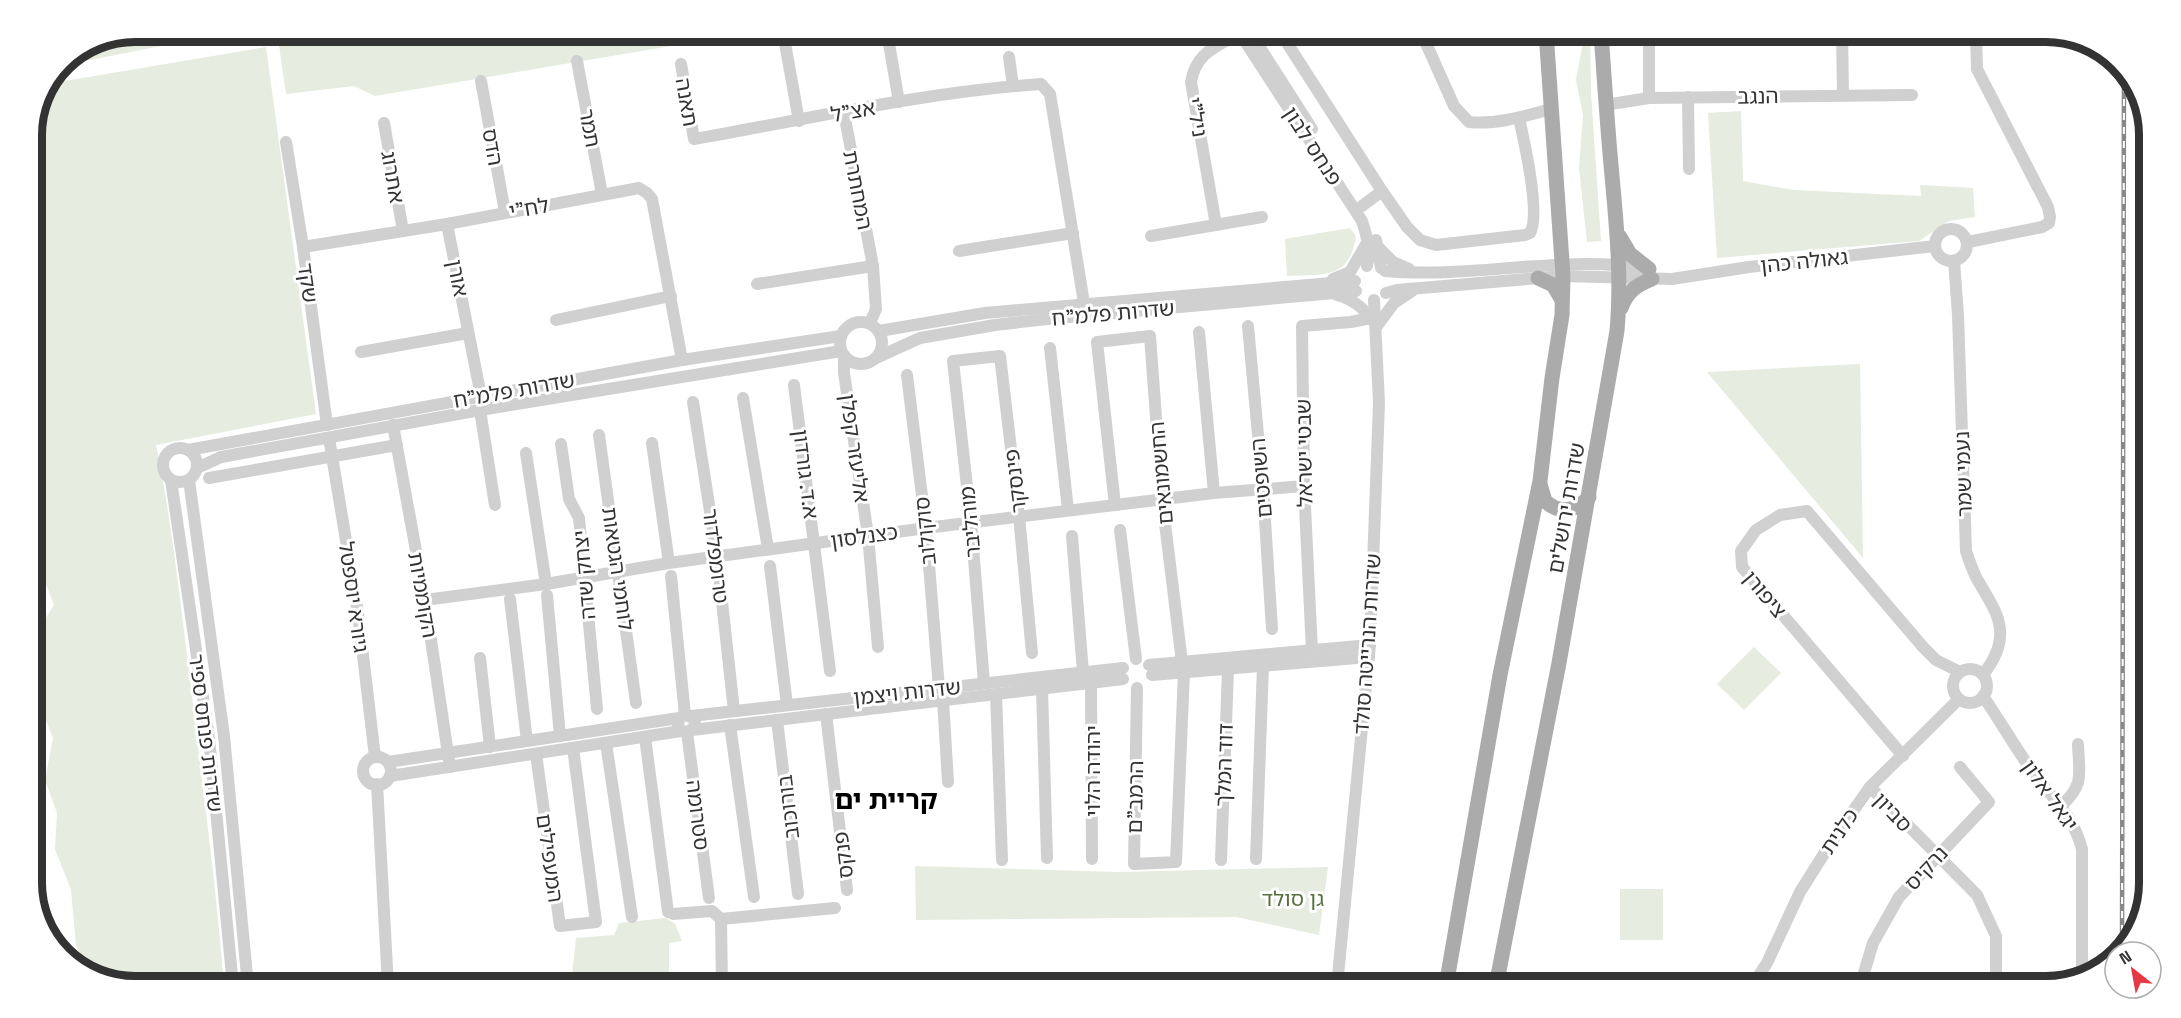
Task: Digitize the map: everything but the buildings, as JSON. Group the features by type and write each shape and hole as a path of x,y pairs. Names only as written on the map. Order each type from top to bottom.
{"main road":[{"name":"שדרות ירושלים","path":"1448,976 1500,675 1540,481 1563,303 1563,270 1547,42"},
{"name":"שדרות ירושלים","path":"1498,976 1559,663 1614,349 1618,313 1617,232 1602,42"},
{"path":"1617,232 1630,254 1650,274 1629,292 1618,313"},
{"path":"1538,278 1553,285 1563,303"},
{"path":"1540,481 1545,501 1559,509 1575,508 1589,497"}],"street":[{"path":"785,42 799,121"},
{"path":"889,42 899,102"},
{"name":"ניל\"י","path":"1216,225 1191,82 1193,68 1204,54 1229,42"},
{"name":"פנחס לבון","path":"1253,42 1362,221 1383,270"},
{"name":"פנחס לבון","path":"1254,42 1362,206 1374,232 1367,266"},
{"path":"1286,42 1382,191 1407,227 1420,240 1436,245 1530,233 1533,224 1531,184 1519,118"},
{"path":"1425,42 1454,106 1468,122 1519,118 1551,109"},
{"path":"1649,98 1650,42"},
{"path":"1842,42 1842,95"},
{"path":"1968,242 2042,227 2049,223 2050,217 2048,207 1977,69 1976,42"},
{"path":"1009,57 1013,86"},
{"name":"תמר","path":"577,61 602,195"},
{"name":"תאנה","path":"681,64 694,140"},
{"name":"הדס","path":"481,81 505,212"},
{"name":"אצ\"ל","path":"694,140 899,102 1041,84 1050,94 1084,303"},
{"name":"הנגב","path":"1605,105 1649,98 1912,94"},
{"path":"1688,97 1689,169"},
{"name":"המחתרת","path":"844,113 873,266 876,309 874,327"},
{"name":"אתרוג","path":"384,123 403,231"},
{"name":"שקד","path":"286,142 328,431"},
{"name":"לח\"י","path":"303,247 447,224 639,188 652,199 682,360"},
{"path":"1362,206 1382,191"},
{"path":"1151,236 1262,217"},
{"name":"אורן","path":"447,224 481,396"},
{"path":"1952,229 1962,232 1968,242 1966,252 1959,260 1954,261 1948,261 1939,256 1935,246 1938,236 1952,229"},
{"path":"958,251 1073,233"},
{"path":"1304,284 1333,279 1350,272 1373,243 1393,262 1407,269 1425,273"},
{"name":"גאולה כהן","path":"1618,272 1650,274 1672,279 1749,267 1935,246"},
{"name":"נעמי שמר","path":"1954,261 1959,315 1966,551 1975,575 1994,609 1999,623 2000,637 1992,661 1983,675"},
{"path":"757,284 873,266"},
{"path":"1563,270 1538,278 1386,293 1374,300 1364,298 1356,286 1357,274 1367,266 1383,270 1425,273 1563,270 1618,272"},
{"path":"1383,270 1389,280 1386,293"},
{"name":"שדרות פלמ\"ח","path":"874,327 1084,303 1304,284 1356,286"},
{"name":"שדרות פלמ\"ח","path":"876,358 920,338 995,326 1327,292 1356,286"},
{"path":"1327,292 1351,299 1374,322 1394,303 1417,289"},
{"path":"556,320 671,296"},
{"name":"שדרות הנרייטה סולד","path":"1337,976 1370,651 1379,404 1374,300"},
{"path":"856,322 874,327 882,346 876,358 870,362 856,364 843,353 841,336 849,325 856,322"},
{"name":"שבטי ישראל","path":"1311,651 1304,486 1302,326 1374,322"},
{"name":"השופטים","path":"1248,327 1263,489 1272,629"},
{"path":"1199,332 1214,492"},
{"path":"360,352 468,333"},
{"name":"שדרות פלמ\"ח","path":"197,468 221,457 481,396 682,360 841,336"},
{"name":"החשמונאים","path":"1115,505 1097,342 1150,336 1162,499 1183,667 1176,862"},
{"path":"1050,348 1068,510"},
{"name":"שדרות פלמ\"ח","path":"188,450 393,424 843,353"},
{"name":"אליעזר קפלן","path":"843,353 867,536 878,647"},
{"name":"פינסקר","path":"953,361 1000,356 1032,653"},
{"name":"מוהליבר","path":"953,361 971,522 984,683"},
{"name":"סוקולוב","path":"907,375 926,528 948,782"},
{"name":"א.ד. גורדון","path":"794,385 830,671"},
{"path":"743,398 768,549"},
{"name":"טרומפלדור","path":"693,402 717,556 734,711"},
{"path":"480,410 495,505"},
{"name":"הקוממיות","path":"393,424 450,767"},
{"name":"גיורא יוספטל","path":"328,431 358,613 375,757"},
{"name":"לוחמי הגטאות","path":"598,435 636,703"},
{"path":"652,442 669,563"},
{"name":"יצחק שדה","path":"561,444 569,499 579,518 597,709"},
{"path":"209,478 397,445"},
{"name":"שדרות פנחס ספיר","path":"188,450 177,448 167,453 163,469 171,480 209,738 232,976"},
{"path":"171,480 180,483 189,480 197,468 195,458 188,450"},
{"path":"526,453 547,590 560,736"},
{"name":"שדרות פנחס ספיר","path":"189,480 224,736 247,976"},
{"name":"כצנלסון","path":"424,600 547,590 584,576 971,522 1214,492 1304,486"},
{"name":"ציפורן","path":"1903,756 1742,567 1741,550 1756,530 1780,515 1807,511 1923,647 1936,660 1960,672"},
{"path":"1120,530 1136,659"},
{"path":"1072,536 1083,672"},
{"path":"770,566 787,705"},
{"name":"סטרומה","path":"671,576 686,724 709,898"},
{"path":"510,599 527,741"},
{"path":"1151,670 1311,651 1370,651"},
{"path":"1183,667 1228,670 1370,651"},
{"path":"480,658 490,747"},
{"path":"1136,659 1146,661 1151,670 1145,686 1137,688 1128,686 1123,673 1128,661 1136,659"},
{"path":"1256,859 1263,666"},
{"path":"1973,669 1983,675 1987,686 1983,696 1969,703 1955,695 1953,684 1960,672 1973,669"},
{"name":"דוד המלך","path":"1221,861 1228,670"},
{"name":"שדרות ויצמן","path":"388,762 560,736 686,724 730,725 826,714 941,694 984,683 1083,672 1123,673"},
{"name":"שדרות ויצמן","path":"390,776 645,737 734,711 941,694 996,694 1091,683 1123,673"},
{"name":"יהודה הלוי","path":"1091,683 1092,859"},
{"name":"הרמב\"ם","path":"1137,688 1134,864 1176,862"},
{"path":"1042,689 1047,858"},
{"path":"996,694 1002,860"},
{"name":"יגאל אלון","path":"1983,696 2032,771 2061,806 2077,831 2082,849 2082,968"},
{"name":"כלנית","path":"1759,976 1800,892 1870,787 1959,699"},
{"name":"פנקס","path":"826,714 847,890"},
{"name":"בורוכוב","path":"777,720 798,894"},
{"path":"730,725 754,897"},
{"path":"645,737 670,913 712,911 722,919 835,908"},
{"path":"606,743 632,917"},
{"path":"2061,806 2074,794 2079,781 2078,744"},
{"name":"המעפילים","path":"536,753 560,926 596,922 573,748"},
{"path":"375,757 388,762 391,769 390,776 384,782 372,784 366,778 363,770 367,762 375,757"},
{"name":"נרקיס","path":"1863,976 1873,943 1899,897 1989,802 1960,767"},
{"path":"377,784 387,976"},
{"name":"סביון","path":"1870,787 1977,895 1996,936 1996,976"},
{"path":"722,919 722,976"}],"green space":[{"path":"181,42 78,62 105,47 123,43"},
{"path":"278,42 695,42 375,96 354,86 286,94"},
{"path":"1583,42 1590,42 1591,93 1601,241 1587,242 1579,168 1583,115 1576,80"},
{"path":"266,47 316,414 156,445 167,503 179,591 213,871 223,976 117,974 100,969 81,958 76,945 71,890 55,849 57,813 45,780 53,738 42,710 42,624 54,605 42,574 42,129 45,111 59,82"},
{"path":"1741,111 1743,181 1793,190 1921,196 1920,185 1973,188 1975,217 1949,221 1919,241 1717,258 1708,113"},
{"path":"1350,228 1356,236 1353,250 1341,267 1323,274 1287,276 1285,239"},
{"path":"1860,364 1863,558 1707,372"},
{"path":"1754,647 1781,673 1744,710 1717,684"},
{"name":"גן סולד","path":"915,866 1119,872 1328,867 1319,935 1236,917 916,920"},
{"path":"1620,889 1663,889 1663,940 1620,940"},
{"path":"666,918 675,924 682,941 669,943 669,976 572,976 576,938 614,935 619,923"}],"railway":[{"path":"2122,936 2124,86"}],"district":[{"name":"קריית ים","path":"886,799"}]}
